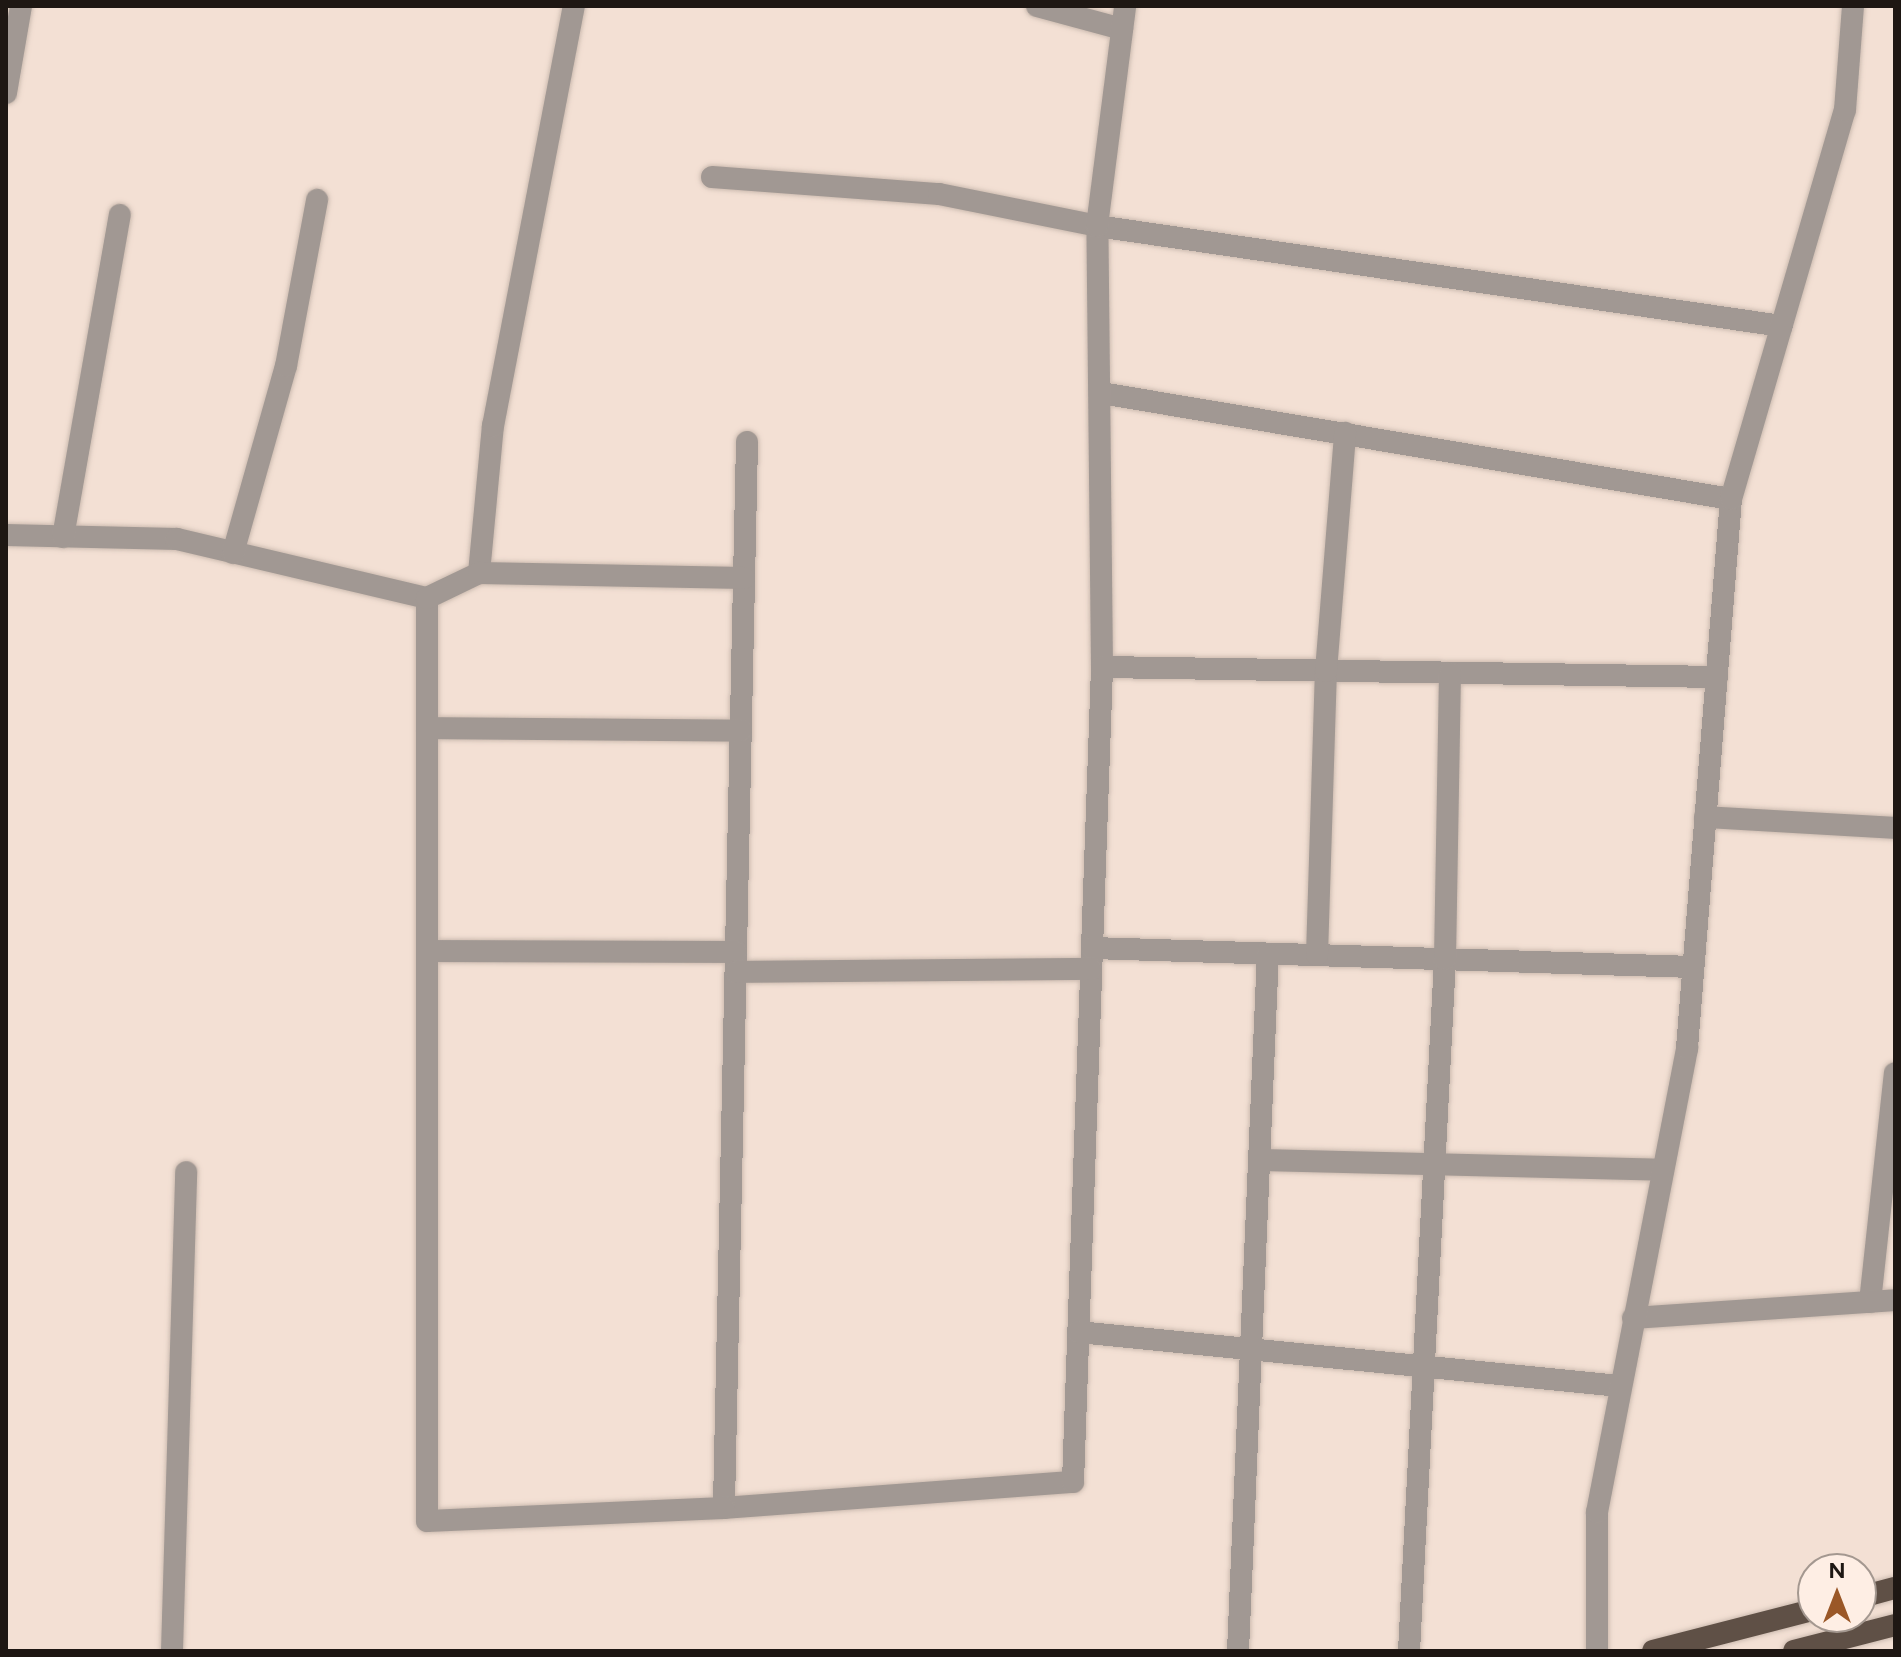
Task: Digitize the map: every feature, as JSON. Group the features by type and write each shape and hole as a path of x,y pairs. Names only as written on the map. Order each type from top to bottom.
{"highway":[{"path":"1658,1650 1797,1614"},
{"path":"1794,1651 1895,1625"}],"street":[{"path":"6,93 21,6"},
{"path":"479,573 493,426 574,6"},
{"path":"1037,6 1122,29"},
{"path":"427,598 427,1521 724,1508 1073,1482 1102,667 1097,226 1125,6"},
{"path":"1597,1651 1597,1512 1687,1048 1731,499 1845,110 1853,6"},
{"path":"712,177 939,194 1097,226 1782,326"},
{"path":"233,553 286,366 317,200"},
{"path":"63,537 120,215"},
{"path":"1101,393 1731,499"},
{"path":"1317,955 1326,671 1345,433"},
{"path":"724,1508 747,442"},
{"path":"6,535 177,539 427,598 479,573 744,578"},
{"path":"1102,667 1717,677"},
{"path":"1409,1651 1445,959 1450,673"},
{"path":"427,728 741,731"},
{"path":"1705,817 1895,828"},
{"path":"427,951 736,962 1268,954 1693,967"},
{"path":"1238,1651 1255,1350 1268,954"},
{"path":"1870,1302 1895,1073"},
{"path":"1262,1160 1662,1170"},
{"path":"172,1651 186,1172"},
{"path":"1633,1318 1895,1300"},
{"path":"1078,1332 1620,1386"}]}
